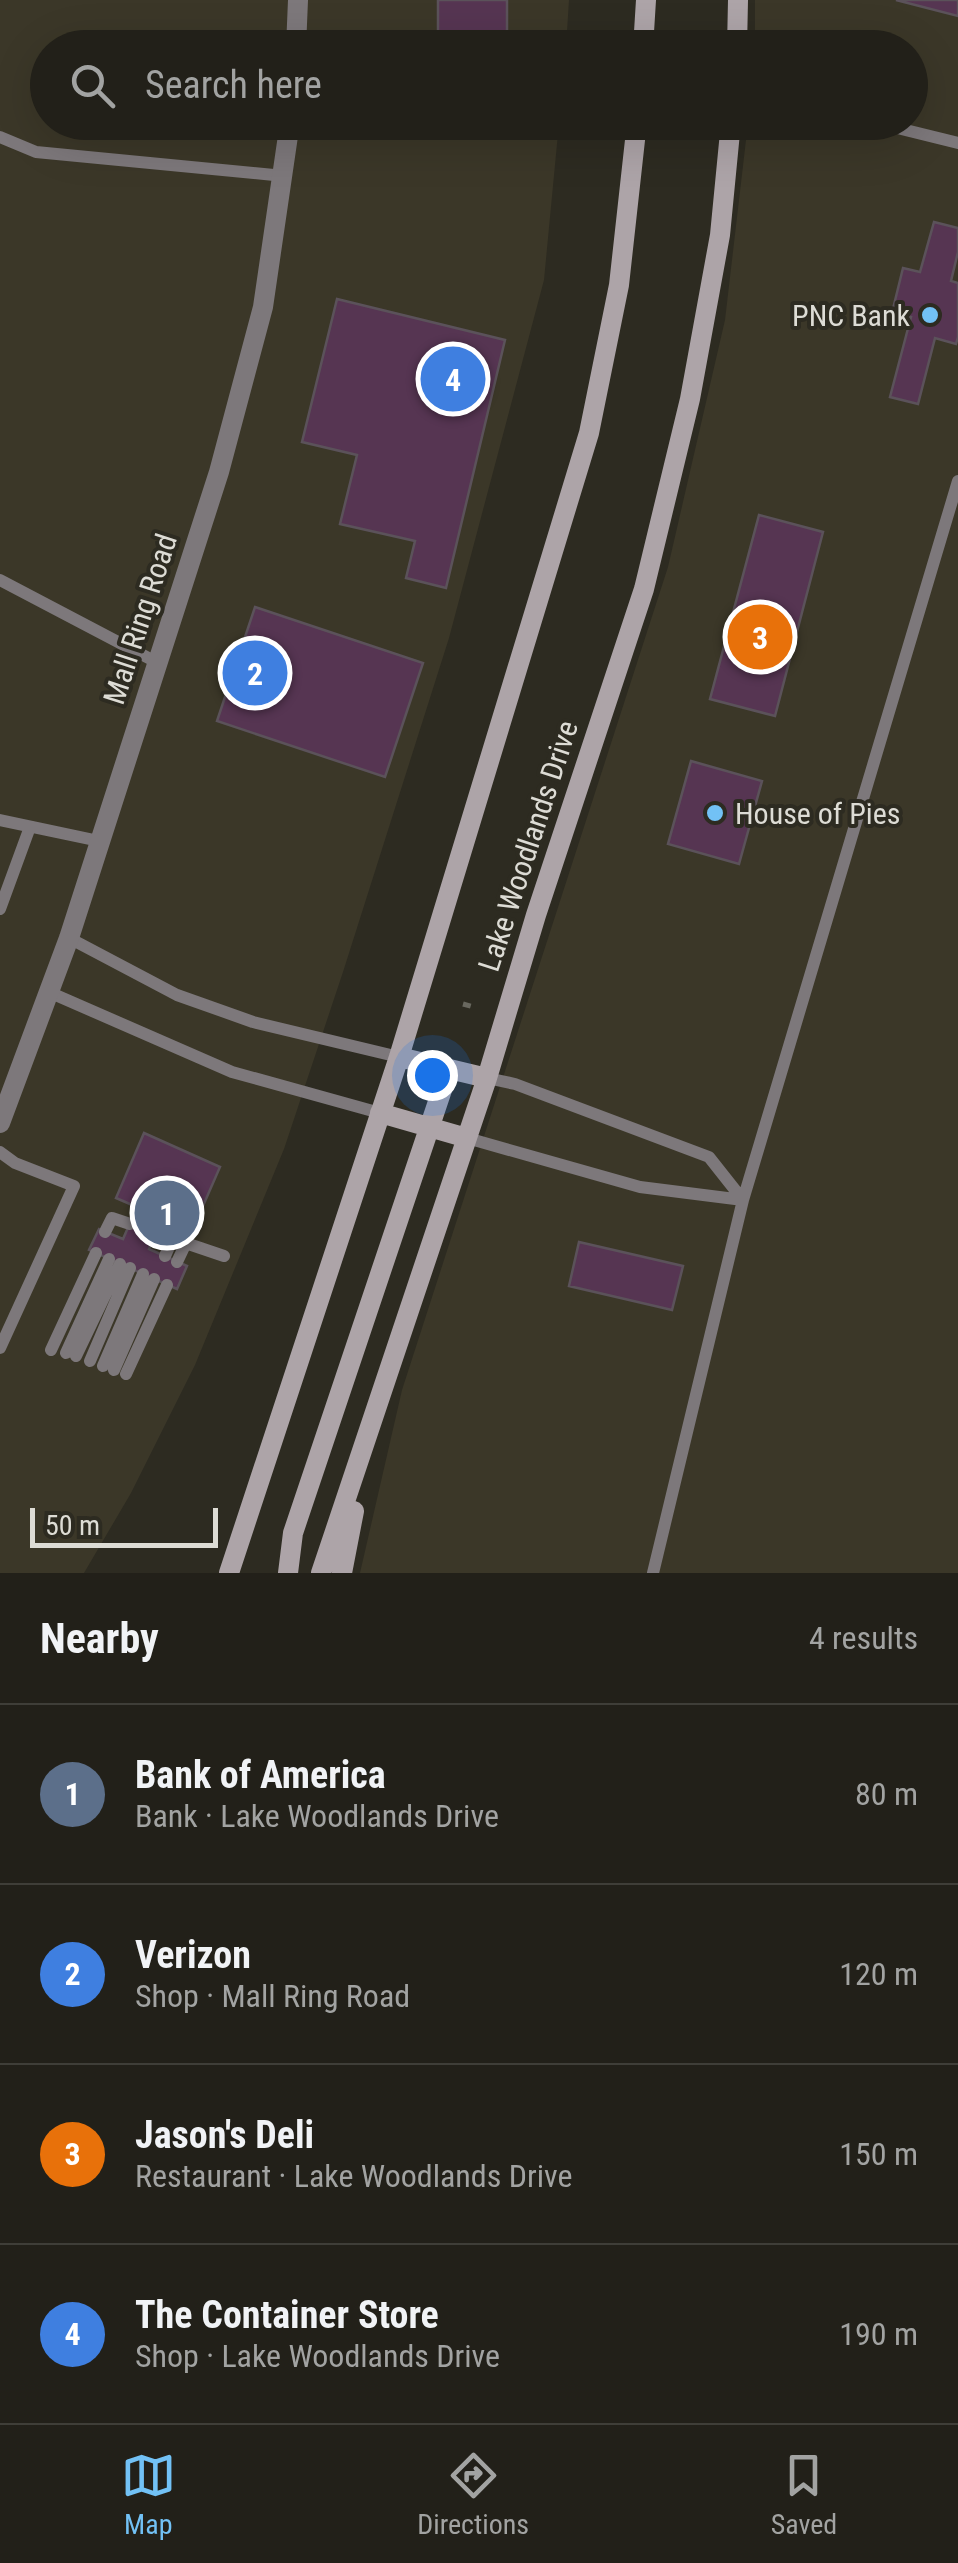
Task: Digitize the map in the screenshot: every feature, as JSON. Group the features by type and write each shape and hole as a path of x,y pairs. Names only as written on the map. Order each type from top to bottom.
{"main road":[{"path":"644,30 646,0"},
{"path":"737,30 738,0"},
{"name":"Lake Woodlands Drive","path":"229,1573 400,1057 589,433 619,286 635,140"},
{"name":"Lake Woodlands Drive","path":"321,1573 487,1078 536,915 644,589 693,381 720,235 729,140"},
{"path":"400,1057 487,1078"},
{"path":"288,1573 294,1533 449,1069"},
{"path":"380,1114 466,1138"},
{"path":"342,1573 385,1380"},
{"path":"217,1573 236,1549"}],"street":[{"path":"297,30 298,0"},
{"name":"Mall Ring Road","path":"0,1123 51,993 237,410 263,307 288,140"}],"lane":[{"path":"928,136 958,143"},
{"path":"0,137 36,152 284,176"},
{"path":"653,1573 743,1200 958,481"},
{"path":"0,580 158,663"},
{"path":"0,820 98,841"},
{"path":"0,909 30,827"},
{"path":"69,938 177,994 253,1022 400,1057"},
{"path":"51,993 232,1072 380,1114"},
{"path":"487,1078 516,1084 709,1157 743,1200"},
{"path":"466,1138 640,1187 743,1200"},
{"path":"0,1152 15,1163 74,1186 0,1348"},
{"path":"112,1234 112,1218 127,1223"},
{"path":"169,1237 224,1256"},
{"path":"169,1237 165,1256 169,1237"},
{"path":"51,1350 131,1269"},
{"path":"96,1363 131,1269"},
{"path":"96,1363 131,1269"},
{"path":"96,1363 131,1269"}],"path":[{"path":"463,1004 477,1008"}],"shaded area":[{"path":"0,0 569,0 567,30 30,30 30,140 557,140 544,280 449,638 284,1149 195,1365 131,1493 84,1573 0,1573"},
{"path":"755,0 958,0 958,1573 360,1573 402,1390 668,567 725,320 746,140 928,140 928,30 755,30"}],"building":[{"path":"438,0 507,0 507,30 438,30"},
{"path":"896,0 958,0 958,16"},
{"name":"PNC Bank","path":"934,222 958,228 958,252 951,281 958,283 958,337 956,344 935,338 918,404 890,397 911,317 892,313 903,268 920,272"},
{"path":"337,299 505,340 446,588 406,578 415,541 340,524 357,455 302,442"},
{"path":"759,515 823,532 775,716 710,699"},
{"path":"255,607 423,663 385,777 217,721"},
{"name":"House of Pies","path":"691,761 762,781 739,864 668,844"},
{"path":"144,1133 220,1167 192,1231 162,1218 149,1249 187,1266 177,1289 89,1250 99,1229 123,1239 137,1207 116,1198"},
{"path":"579,1242 683,1266 672,1310 569,1286"}],"place":[{"name":"PNC Bank","path":"930,315"},
{"name":"The Container Store","path":"453,379"},
{"name":"Jason's Deli","path":"760,637"},
{"name":"Verizon","path":"255,673"},
{"name":"House of Pies","path":"715,813"},
{"name":"Bank of America","path":"167,1213"}]}
